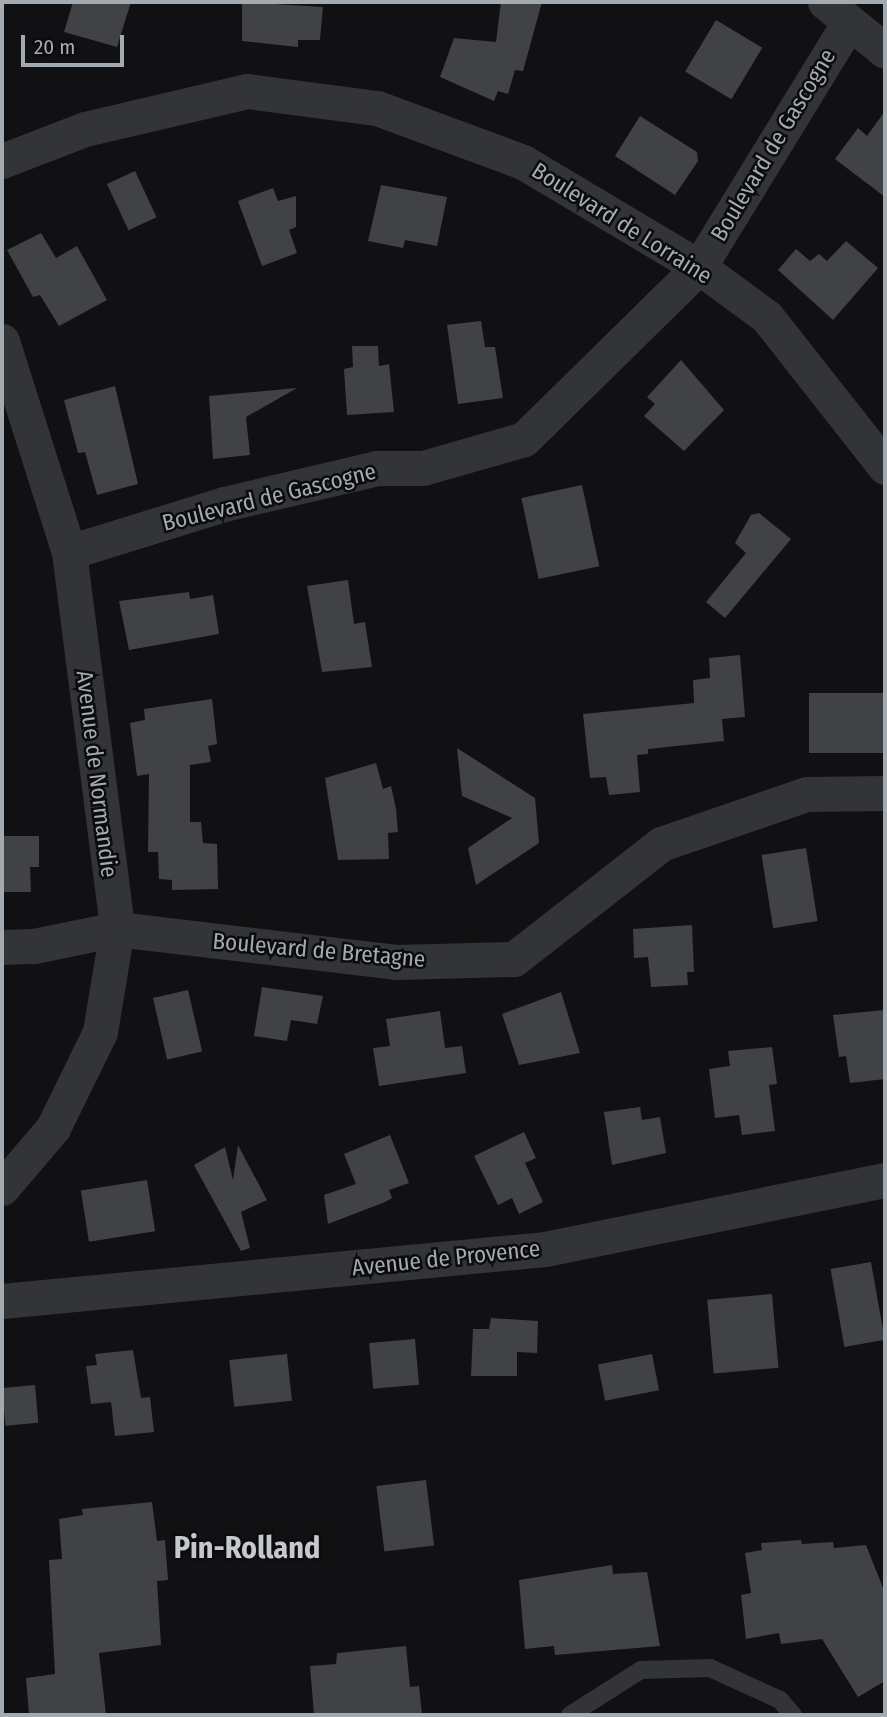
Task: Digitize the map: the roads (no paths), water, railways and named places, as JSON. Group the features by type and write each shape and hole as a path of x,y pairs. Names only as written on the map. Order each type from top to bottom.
{"street":[{"path":"837,12 885,51"},
{"name":"Boulevard de Gascogne","path":"69,552 224,504 377,468 423,468 524,439 699,267 837,12"},
{"name":"Boulevard de Lorraine","path":"2,161 85,129 247,91 377,108 523,162 699,267 767,317 885,467"},
{"name":"Avenue de Normandie","path":"2,341 69,552 117,929 100,1032 53,1128 2,1188"},
{"name":"Boulevard de Bretagne","path":"2,947 34,946 117,929 396,962 514,959 661,844 806,794 885,793"},
{"name":"Avenue de Provence","path":"2,1301 545,1249 885,1180"}],"lane":[{"path":"570,1715 642,1670 710,1668 780,1700 793,1715"}],"district":[{"name":"Pin-Rolland","path":"247,1548"}]}
